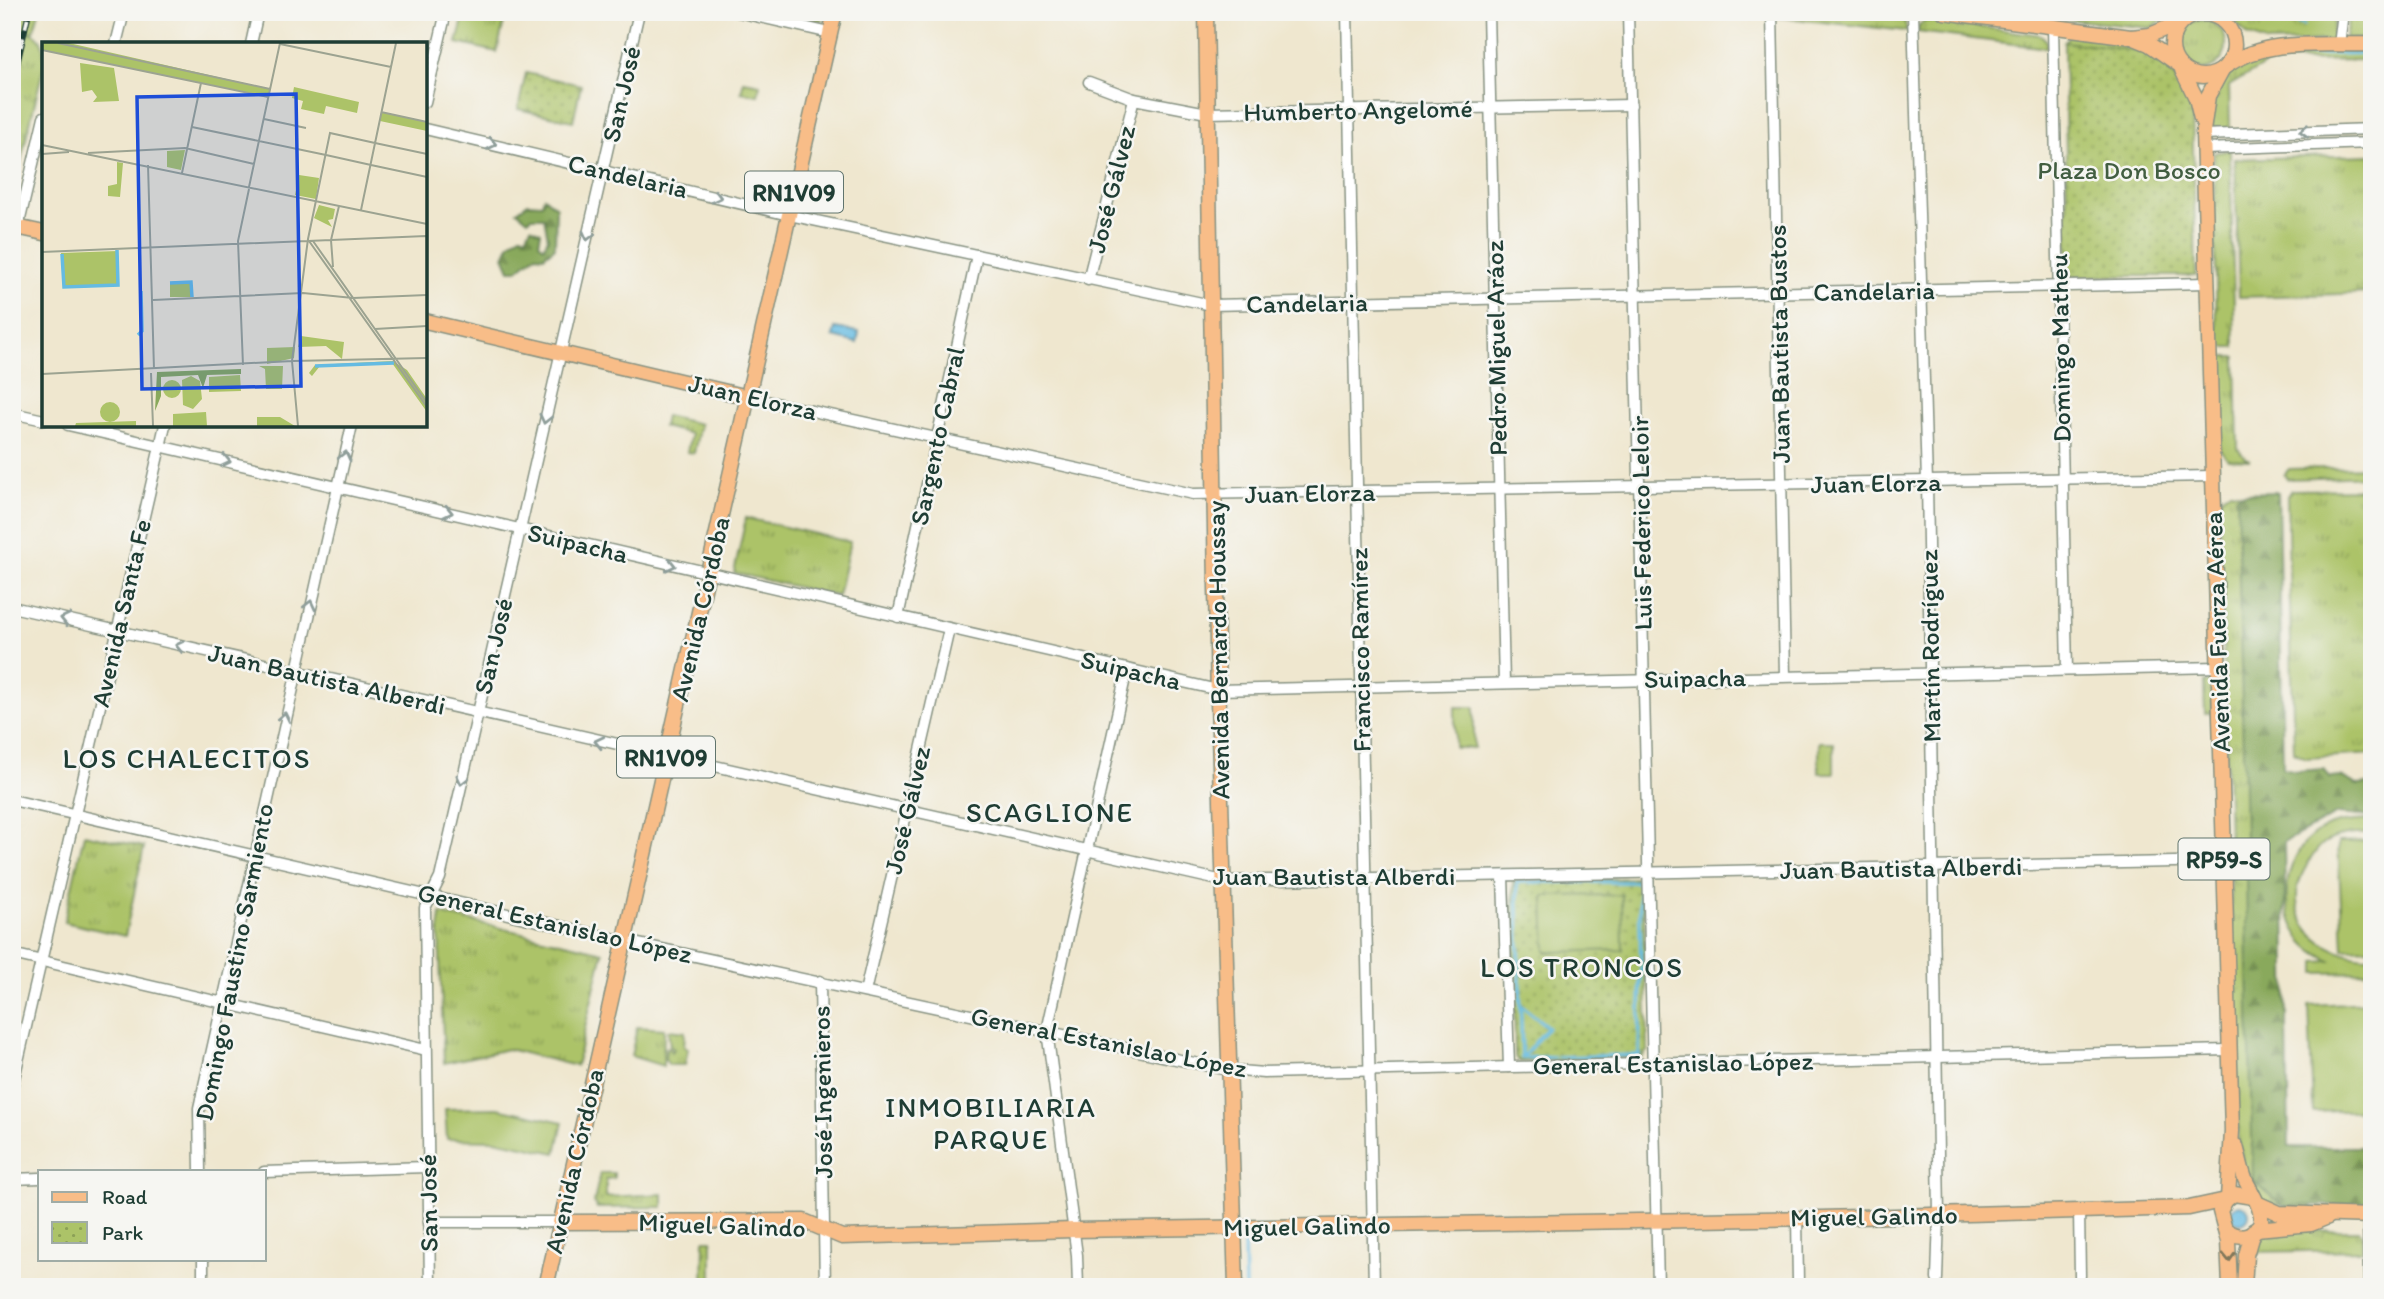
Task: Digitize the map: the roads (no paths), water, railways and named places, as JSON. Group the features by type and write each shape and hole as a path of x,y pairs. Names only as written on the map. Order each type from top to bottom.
{"main road":[{"name":"Avenida Córdoba","path":"546,1287 835,12"},
{"name":"Avenida Bernardo Houssay","path":"1206,12 1218,690 1227,1070 1236,1287"},
{"name":"RP59-S","path":"1944,12 2131,37 2149,44 2180,66"},
{"name":"RP59-S","path":"2131,37 2150,34 2185,18 2204,14 2223,20 2234,46 2224,69"},
{"path":"2185,18 2172,43 2180,66 2201,77 2224,69 2246,54 2268,47 2372,44"},
{"path":"2223,20 2245,40 2268,47"},
{"name":"Avenida Fuerza Aérea","path":"2180,66 2196,98 2203,138 2232,1133 2227,1199 2220,1212 2230,1287"},
{"name":"Avenida Fuerza Aérea","path":"2203,138 2208,96 2224,69"},
{"path":"15,226 42,233"},
{"name":"Juan Elorza","path":"427,321 748,397"},
{"name":"Avenida Fuerza Aérea","path":"2232,1133 2262,1217 2246,1255 2244,1287"},
{"path":"2227,1199 2241,1193 2279,1213 2330,1217 2370,1216"},
{"name":"Miguel Galindo","path":"560,1222 804,1221 842,1237 1073,1230 1939,1215 2189,1208 2227,1199"},
{"name":"Miguel Galindo","path":"2189,1208 2223,1226"},
{"path":"2223,1226 2236,1235 2255,1230 2311,1224 2330,1217"}],"street":[{"path":"116,42 124,12"},
{"path":"251,42 258,12"},
{"path":"427,93 446,12"},
{"name":"San José","path":"430,1287 424,917 440,877 639,12"},
{"path":"738,12 830,33"},
{"name":"Francisco Ramírez","path":"1347,12 1374,1287"},
{"name":"Pedro Miguel Aráoz","path":"1488,12 1504,683"},
{"name":"Luis Federico Leloir","path":"1629,12 1658,1286"},
{"name":"Juan Bautista Bustos","path":"1772,12 1785,676"},
{"name":"Martín Rodríguez","path":"1913,12 1931,673 1939,1215 1937,1279"},
{"path":"2339,45 2343,12"},
{"name":"Domingo Matheu","path":"2053,26 2067,670"},
{"name":"Humberto Angelomé","path":"1089,82 1134,99 1208,113 1631,105"},
{"name":"José Gálvez","path":"1088,279 1134,99"},
{"path":"12,253 15,226 42,125"},
{"name":"Candelaria","path":"427,129 789,215 1211,305 2207,283"},
{"path":"2203,138 2372,129"},
{"path":"2203,138 2372,143"},
{"name":"Sargento Cabral","path":"898,617 977,255"},
{"name":"Juan Elorza","path":"748,397 1193,494 2213,476"},
{"path":"12,413 42,420"},
{"name":"Suipacha","path":"77,427 1218,690 2218,667"},
{"name":"Avenida Santa Fe","path":"12,1087 164,427"},
{"name":"Domingo Faustino Sarmiento","path":"200,1170 199,1108 294,672 352,427"},
{"name":"Juan Bautista Alberdi","path":"12,607 1223,881 2224,861"},
{"name":"José Gálvez","path":"865,992 949,629"},
{"path":"1078,1287 1047,1031 1127,669"},
{"name":"General Estanislao López","path":"12,800 625,941 1227,1070 1264,1073 2229,1050"},
{"path":"1503,876 1509,1067"},
{"path":"12,954 426,1050"},
{"name":"José Ingenieros","path":"820,981 825,1287"},
{"path":"266,1172 427,1167"},
{"path":"12,1179 38,1178"},
{"path":"2079,1211 2080,1276"},
{"path":"2369,1287 2370,1216"},
{"path":"1797,1218 1798,1282"},
{"name":"Miguel Galindo","path":"429,1222 560,1222"},
{"path":"202,1260 203,1287"}],"water":[{"path":"835,328 859,332 857,343 833,337"},
{"path":"2236,1205 2244,1205 2249,1214 2247,1221 2236,1223 2231,1218 2231,1210"}],"waterway":[{"path":"2271,12 2303,25"},
{"path":"2276,55 2372,53"},
{"path":"1638,848 1639,864"},
{"path":"1639,878 1641,963"},
{"path":"1522,1058 1517,882 1639,882"},
{"path":"1558,1057 1639,1055 1641,967"},
{"path":"1522,1058 1548,1027 1523,1007"},
{"path":"1524,1058 1554,1057"},
{"path":"1227,1234 1228,1287"},
{"path":"1244,1237 1245,1287"}],"railway":[{"path":"12,86 29,12"}],"district":[{"name":"LOS CHALECITOS","path":"187,758"},
{"name":"SCAGLIONE","path":"1050,812"},
{"name":"LOS TRONCOS","path":"1582,967"},
{"name":"INMOBILIARIA PARQUE","path":"991,1123"}],"park label":[{"name":"Plaza Don Bosco","path":"2129,170"}]}
